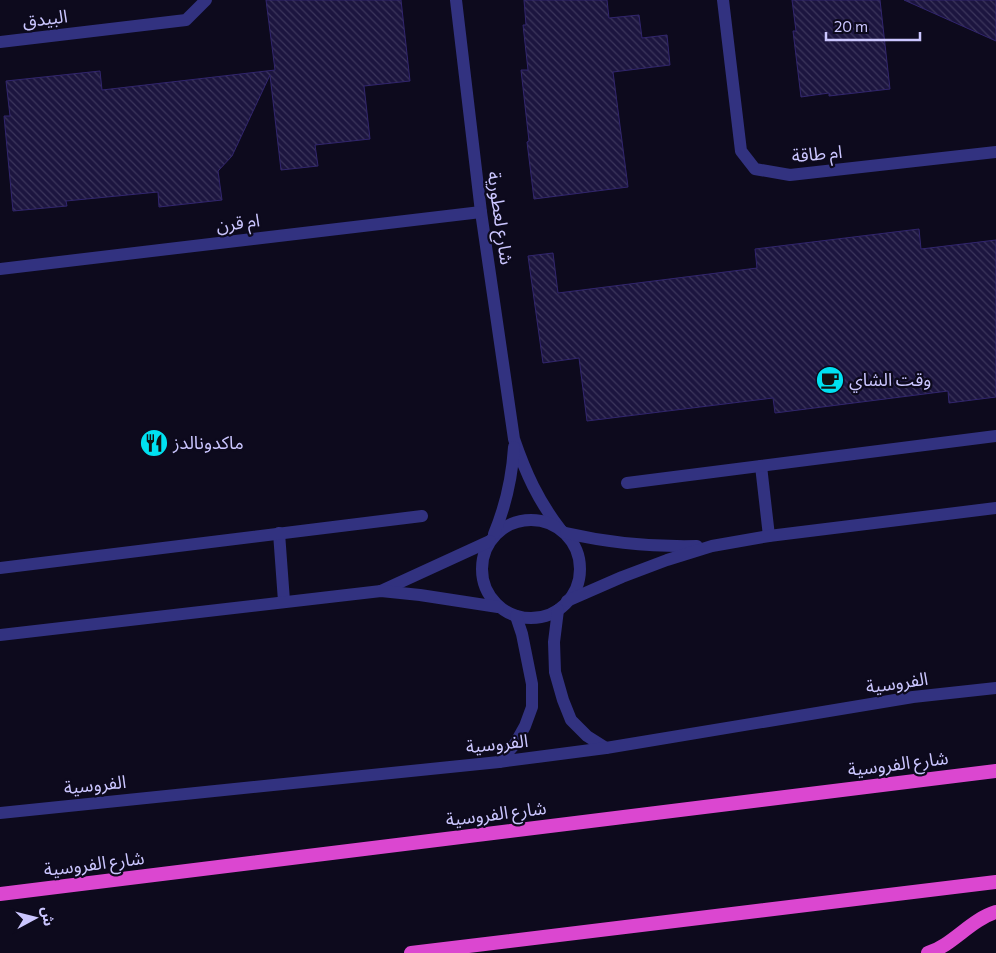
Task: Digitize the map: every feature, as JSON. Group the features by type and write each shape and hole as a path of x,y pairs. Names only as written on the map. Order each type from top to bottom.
{"highway":[{"name":"شارع الفروسية","path":"0,894 996,771"},
{"path":"411,953 996,882"},
{"path":"928,953 950,941 976,922 996,912"}],"street":[{"name":"البيدق","path":"0,42 186,20 206,0"},
{"name":"شارع لعطورية","path":"456,0 481,212 514,439 523,466 535,492 547,512 563,531"},
{"name":"ام طاقة","path":"723,0 741,150 755,169 790,176 996,152"},
{"name":"ام قرن","path":"0,269 481,212"},
{"path":"627,483 996,436"},
{"name":"شارع لعطورية","path":"491,540 502,516 508,494 513,467 514,439"},
{"path":"761,466 769,536"},
{"path":"563,605 622,577 712,546 769,536 996,508"},
{"path":"0,568 422,516"},
{"path":"0,635 381,591 430,596 498,607 522,618 538,618 553,614 563,605 575,592 580,577 580,561 575,547 563,531 553,524 523,519 508,524 496,533 486,546 481,560 482,576 486,591 498,607"},
{"path":"563,531 597,540 627,544 670,547 712,546"},
{"path":"279,533 284,601"},
{"path":"381,591 491,540"},
{"path":"563,605 554,642 555,672 563,700 570,720 587,736 606,748"},
{"path":"499,762 515,744 525,726 532,706 532,684 522,634 516,616"},
{"name":"الفروسية","path":"0,813 499,762 606,748 913,697 996,688"}],"building":[{"path":"266,0 401,0 410,81 364,86 370,139 315,145 318,166 281,170 270,75 232,156 218,171 222,200 159,207 158,192 66,201 67,206 13,211 4,116 10,116 6,81 100,71 102,90 275,70"},
{"path":"524,0 607,0 609,18 639,15 642,38 667,35 670,65 613,72 628,187 534,199 521,70 528,70 523,25 526,25"},
{"path":"792,0 880,0 890,89 829,96 829,93 801,97 793,31 796,31"},
{"path":"904,0 996,0 996,41"},
{"path":"919,229 921,249 996,240 996,397 949,403 948,391 775,413 773,398 587,421 579,358 543,363 528,256 553,253 558,293 757,268 755,249"}],"place":[{"name":"وقت الشاي","path":"830,380"},
{"name":"ماكدونالدز","path":"154,443"}]}
